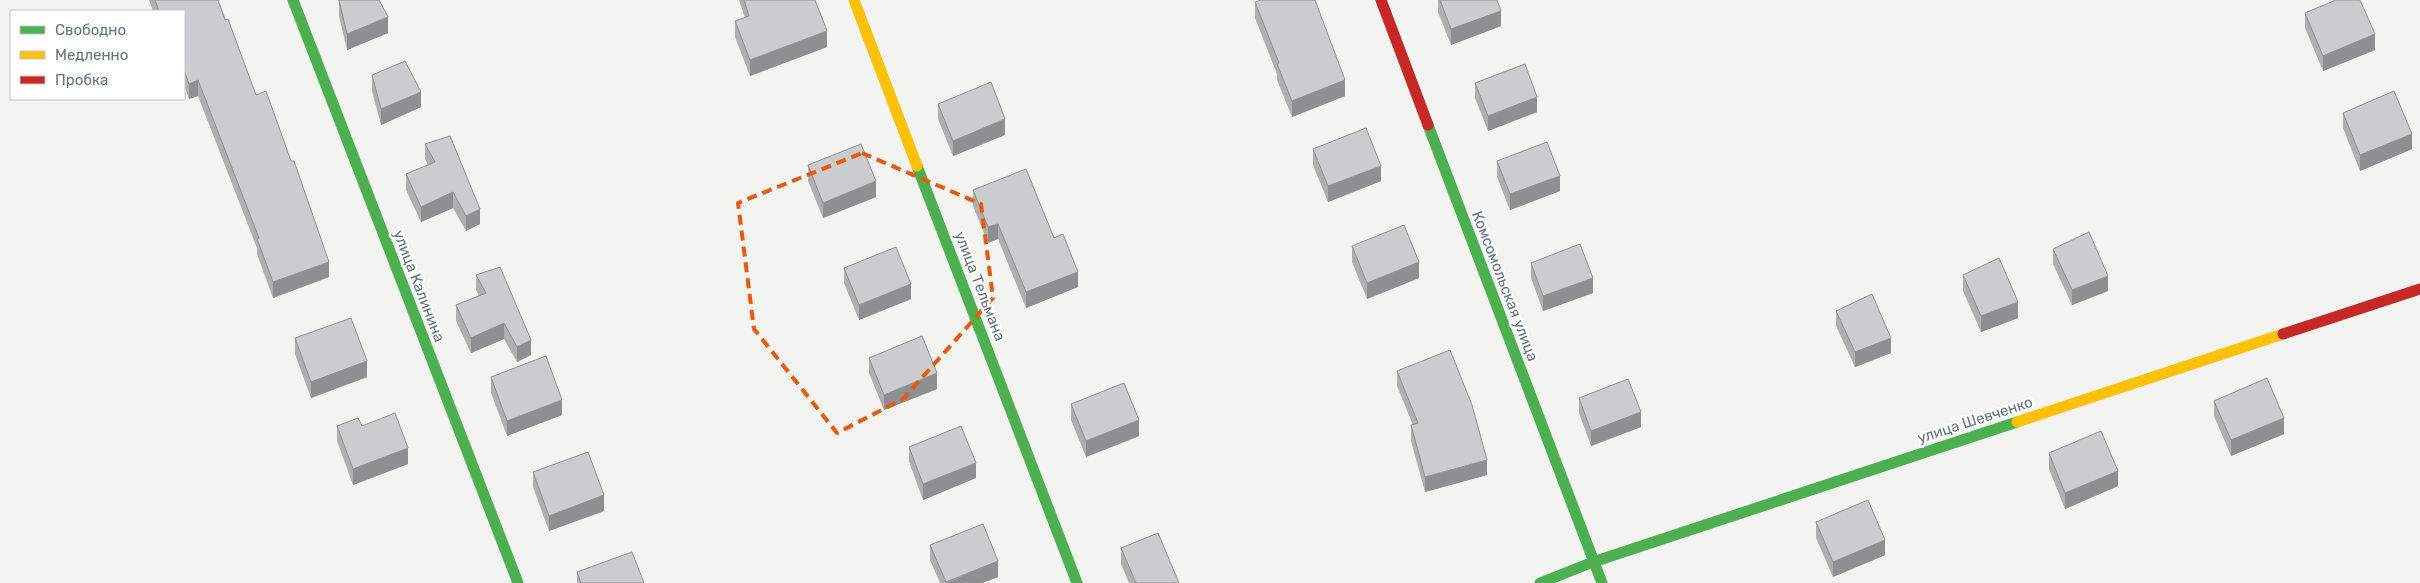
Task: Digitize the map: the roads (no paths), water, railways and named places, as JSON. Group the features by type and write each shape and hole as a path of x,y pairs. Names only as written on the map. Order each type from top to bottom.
{"street":[{"name":"улица Калинина","path":"293,0 518,583"},
{"name":"улица Тельмана","path":"854,0 1077,583"},
{"name":"Комсомольская улица","path":"1382,0 1602,583"},
{"name":"улица Шевченко","path":"1540,583 1593,562 2420,289"}]}
